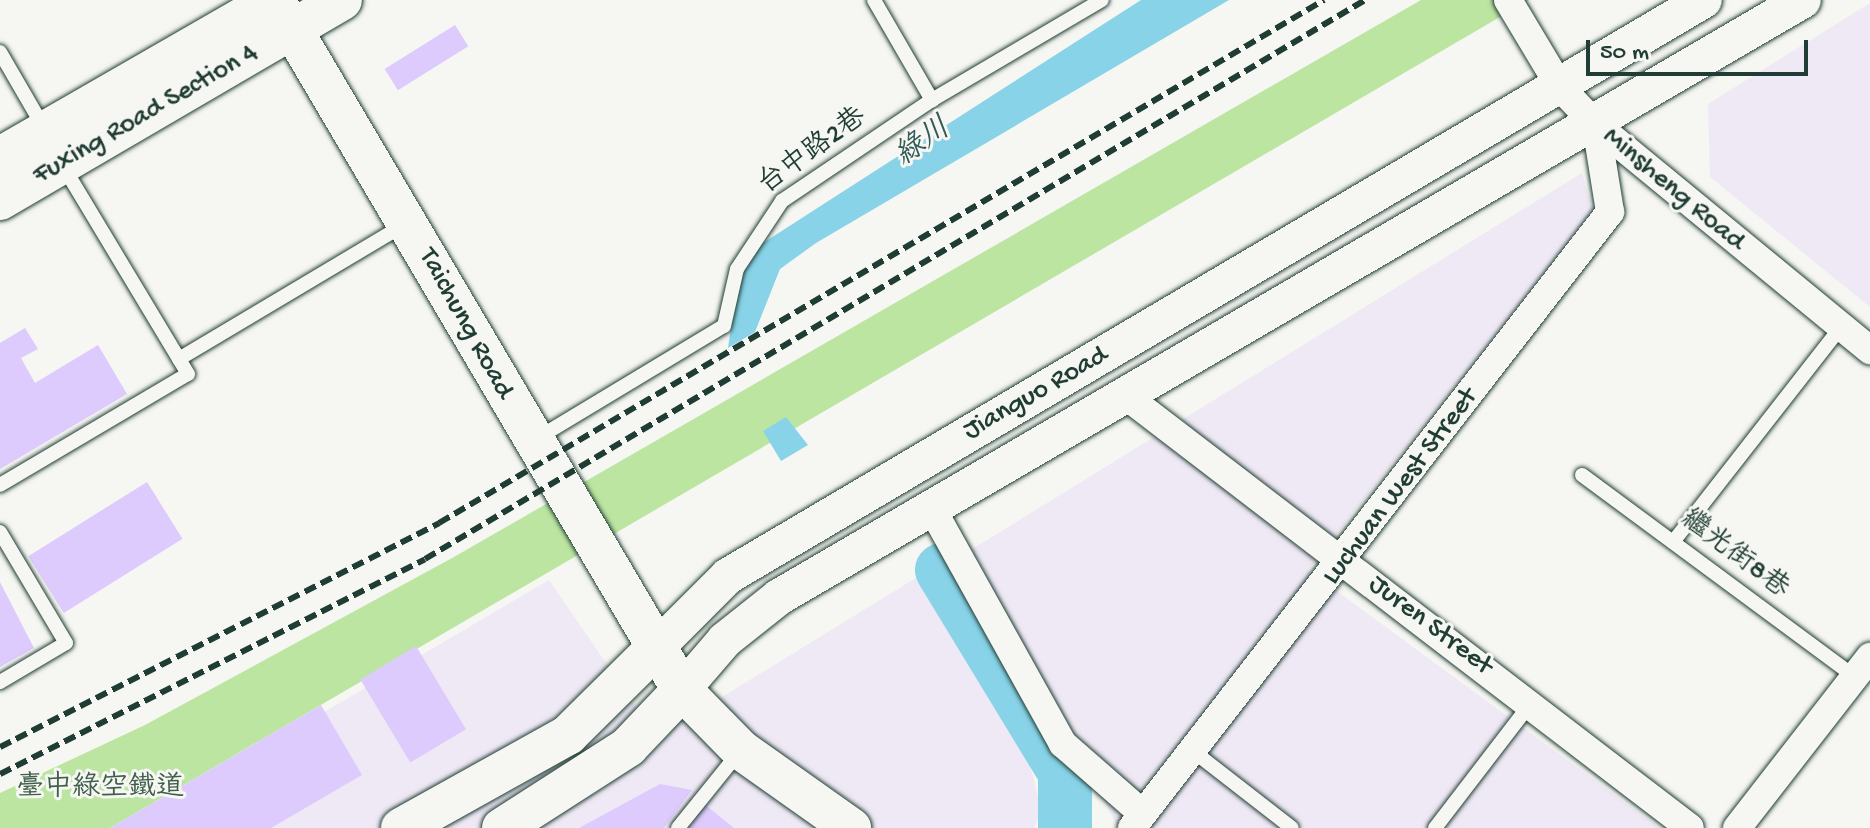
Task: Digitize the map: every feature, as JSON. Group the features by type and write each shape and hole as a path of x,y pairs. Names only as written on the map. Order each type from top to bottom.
{"main road":[{"name":"Fuxing Road Section 4","path":"0,200 54,147 280,10 342,0"},
{"name":"Taichung Road","path":"280,10 408,223 531,442 682,690 741,750 851,828"},
{"name":"Fuxing Road Section 4","path":"0,157 54,147"},
{"name":"Jianguo Road","path":"401,828 568,735 656,648"},
{"name":"Jianguo Road","path":"502,828 606,764 682,690"}],"street":[{"name":"Minsheng Road","path":"1508,0 1560,87 1596,125 1870,350"},
{"name":"Jianguo Road","path":"656,648 728,576 1704,0"},
{"name":"Jianguo Road","path":"682,690 748,618 931,507 1130,399 1803,0"},
{"name":"Luchuan West Street","path":"1138,821 1345,561 1610,212 1596,125"},
{"name":"Juren Street","path":"1130,399 1531,702 1690,828"},
{"path":"931,507 1063,744 1138,821"},
{"path":"1737,828 1862,667"}],"lane":[{"path":"874,0 932,100"},
{"name":"台中路2巷","path":"531,442 724,326 737,269 782,201 932,100 1102,0"},
{"path":"0,52 188,374 0,485"},
{"path":"179,359 408,223"},
{"path":"1673,542 1841,327"},
{"name":"繼光街8巷","path":"1582,475 1673,542 1862,667"},
{"path":"0,532 66,643 0,682"},
{"path":"1435,828 1531,702"},
{"path":"678,828 741,750"},
{"path":"1193,751 1292,828"}],"shaded area":[{"path":"1870,3 1870,307 1710,177 1708,104"},
{"path":"1582,173 1593,211 1308,570 1660,828 1119,828 966,553"},
{"path":"919,576 1026,747 1041,810 1034,828 127,828 549,580 657,737"}],"green space":[{"name":"臺中綠空鐵道","path":"1421,0 1529,0 110,828 0,828 0,793 145,725 454,557"}],"water":[{"path":"1141,0 1229,0 816,243 780,269 755,332 728,348 738,278 763,243"},
{"path":"786,417 808,445 781,461 763,431"}],"building":[{"path":"455,25 468,46 398,90 385,69"},
{"path":"25,328 38,349 21,358 35,383 98,345 127,394 0,469 0,343"},
{"path":"147,482 183,539 64,613 28,556"},
{"path":"0,582 34,648 0,667"},
{"path":"416,646 466,729 410,763 360,679"},
{"path":"321,705 362,775 271,828 110,828"},
{"path":"660,784 692,790 664,828 579,828"},
{"path":"703,803 734,828 683,828"}],"waterway":[{"name":"綠川","path":"942,570 1065,772 1065,828"}],"railway":[{"path":"0,747 439,523 1324,0"},
{"path":"0,774 425,559 1365,0"}]}
